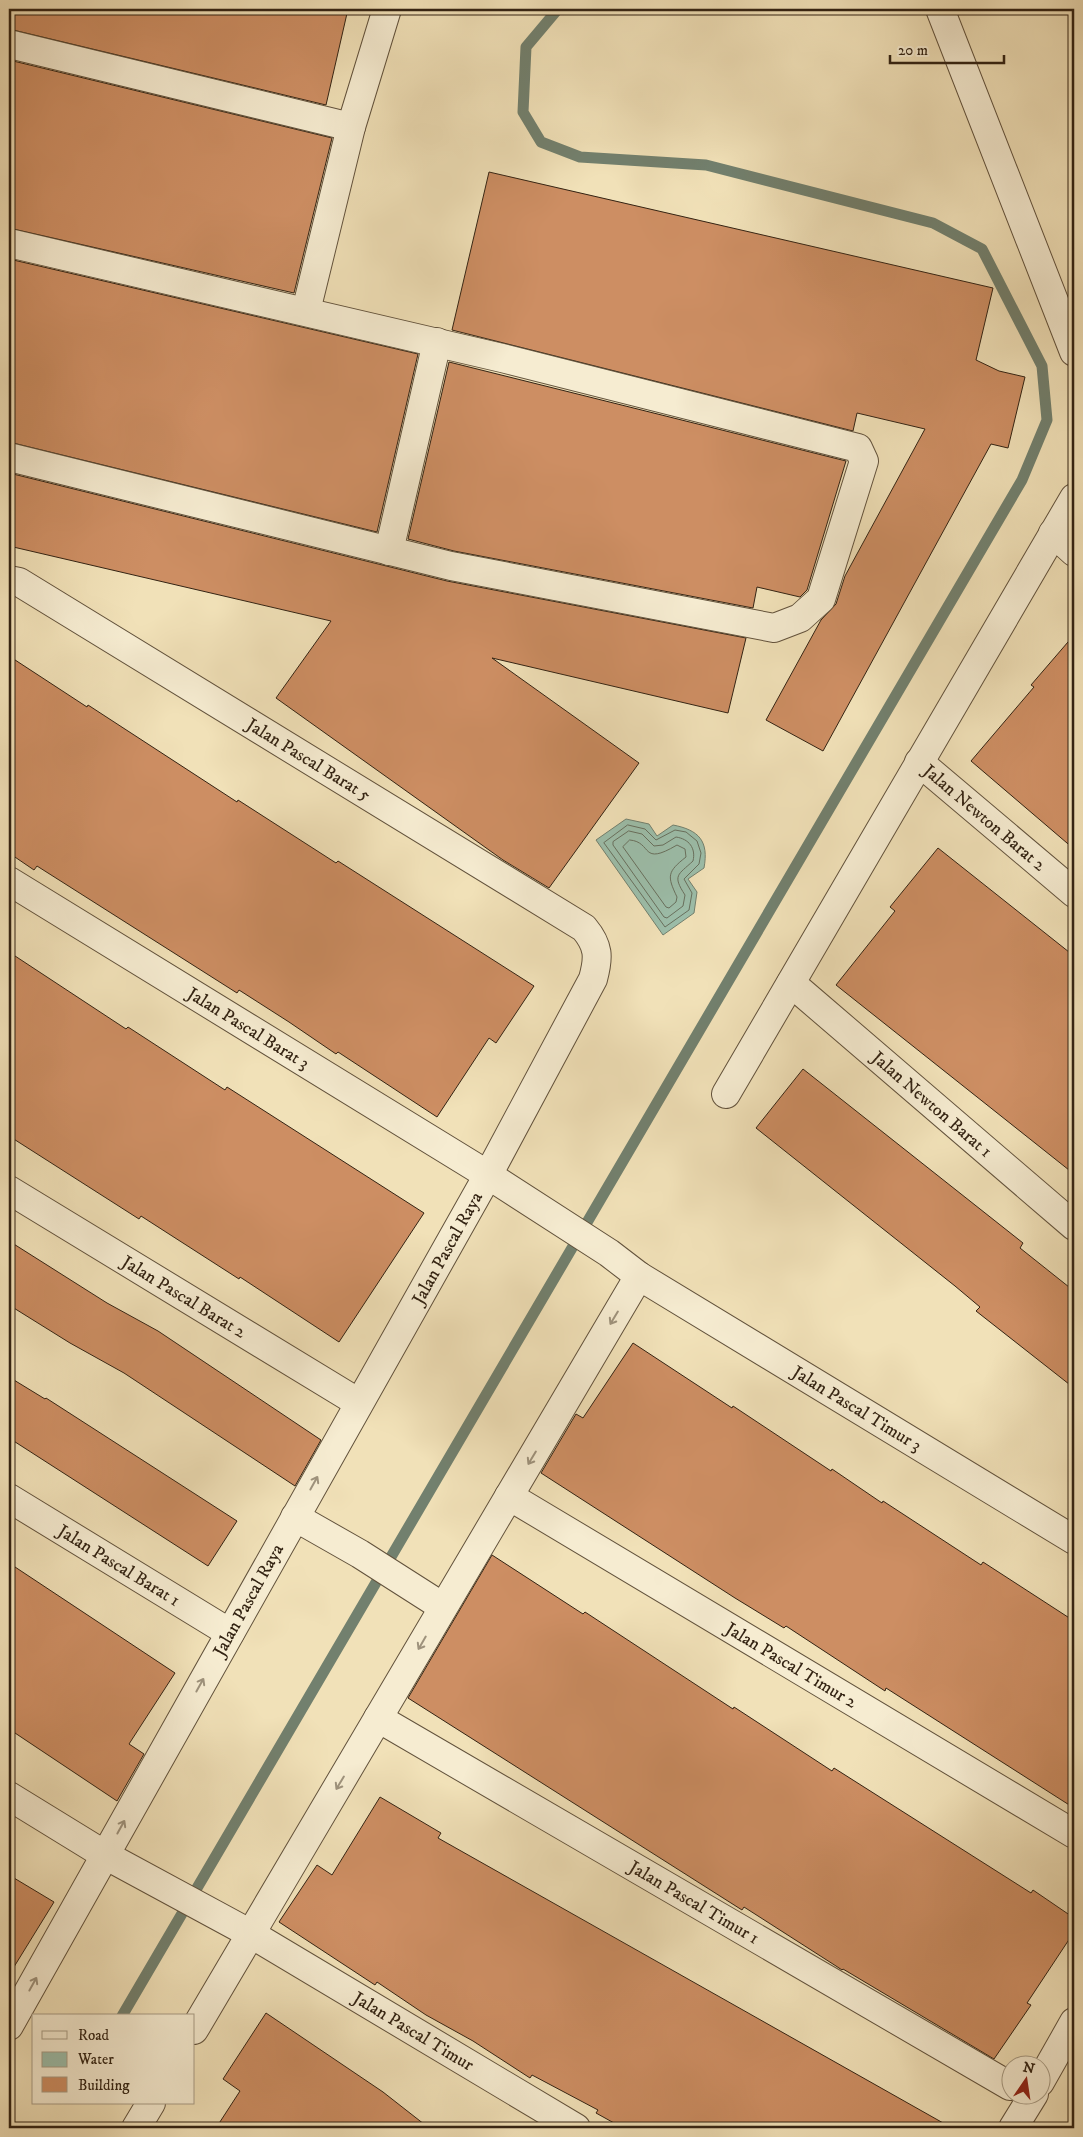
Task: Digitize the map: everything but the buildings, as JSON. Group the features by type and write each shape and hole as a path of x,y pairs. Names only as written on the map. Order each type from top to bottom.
{"street":[{"path":"306,311 351,127 386,9"},
{"path":"940,9 1074,352"},
{"path":"9,44 351,127"},
{"path":"9,242 437,342 858,448 864,461 821,599 800,618 774,628 451,566 9,457"},
{"path":"389,550 437,342"},
{"path":"726,1094 1074,498"},
{"path":"1053,533 1074,552"},
{"name":"Jalan Pascal Barat 5","path":"9,580 19,582 584,928 593,939 598,952"},
{"name":"Jalan Newton Barat 2","path":"919,762 1074,893"},
{"name":"Jalan Pascal Barat 3","path":"9,882 488,1175 560,1222"},
{"name":"Jalan Pascal Raya","path":"9,2026 488,1175 594,979 598,952"},
{"name":"Jalan Newton Barat 1","path":"791,983 1074,1226"},
{"name":"Jalan Pascal Barat 2","path":"9,1190 359,1403"},
{"name":"Jalan Pascal Timur 3","path":"560,1222 609,1253 639,1276 1074,1540"},
{"path":"195,2028 639,1276"},
{"name":"Jalan Pascal Timur 2","path":"509,1496 1074,1834"},
{"name":"Jalan Pascal Barat 1","path":"9,1498 230,1633"},
{"path":"295,1517 360,1554 443,1607"},
{"name":"Jalan Pascal Timur 1","path":"378,1718 1000,2075"},
{"name":"Jalan Pascal Timur","path":"9,1796 105,1855 251,1934 576,2128"},
{"path":"1050,2058 1074,2022"},
{"path":"136,2128 150,2104"},
{"path":"1013,2128 1023,2104"}],"water":[{"path":"626,819 649,824 657,836 673,825 682,827 696,834 703,844 705,851 704,868 688,879 697,892 694,913 663,935 596,840"}],"waterway":[{"path":"123,2014 1022,480 1047,420 1042,366 982,249 933,223 706,165 580,157 541,142 523,112 526,47 558,9"}]}
